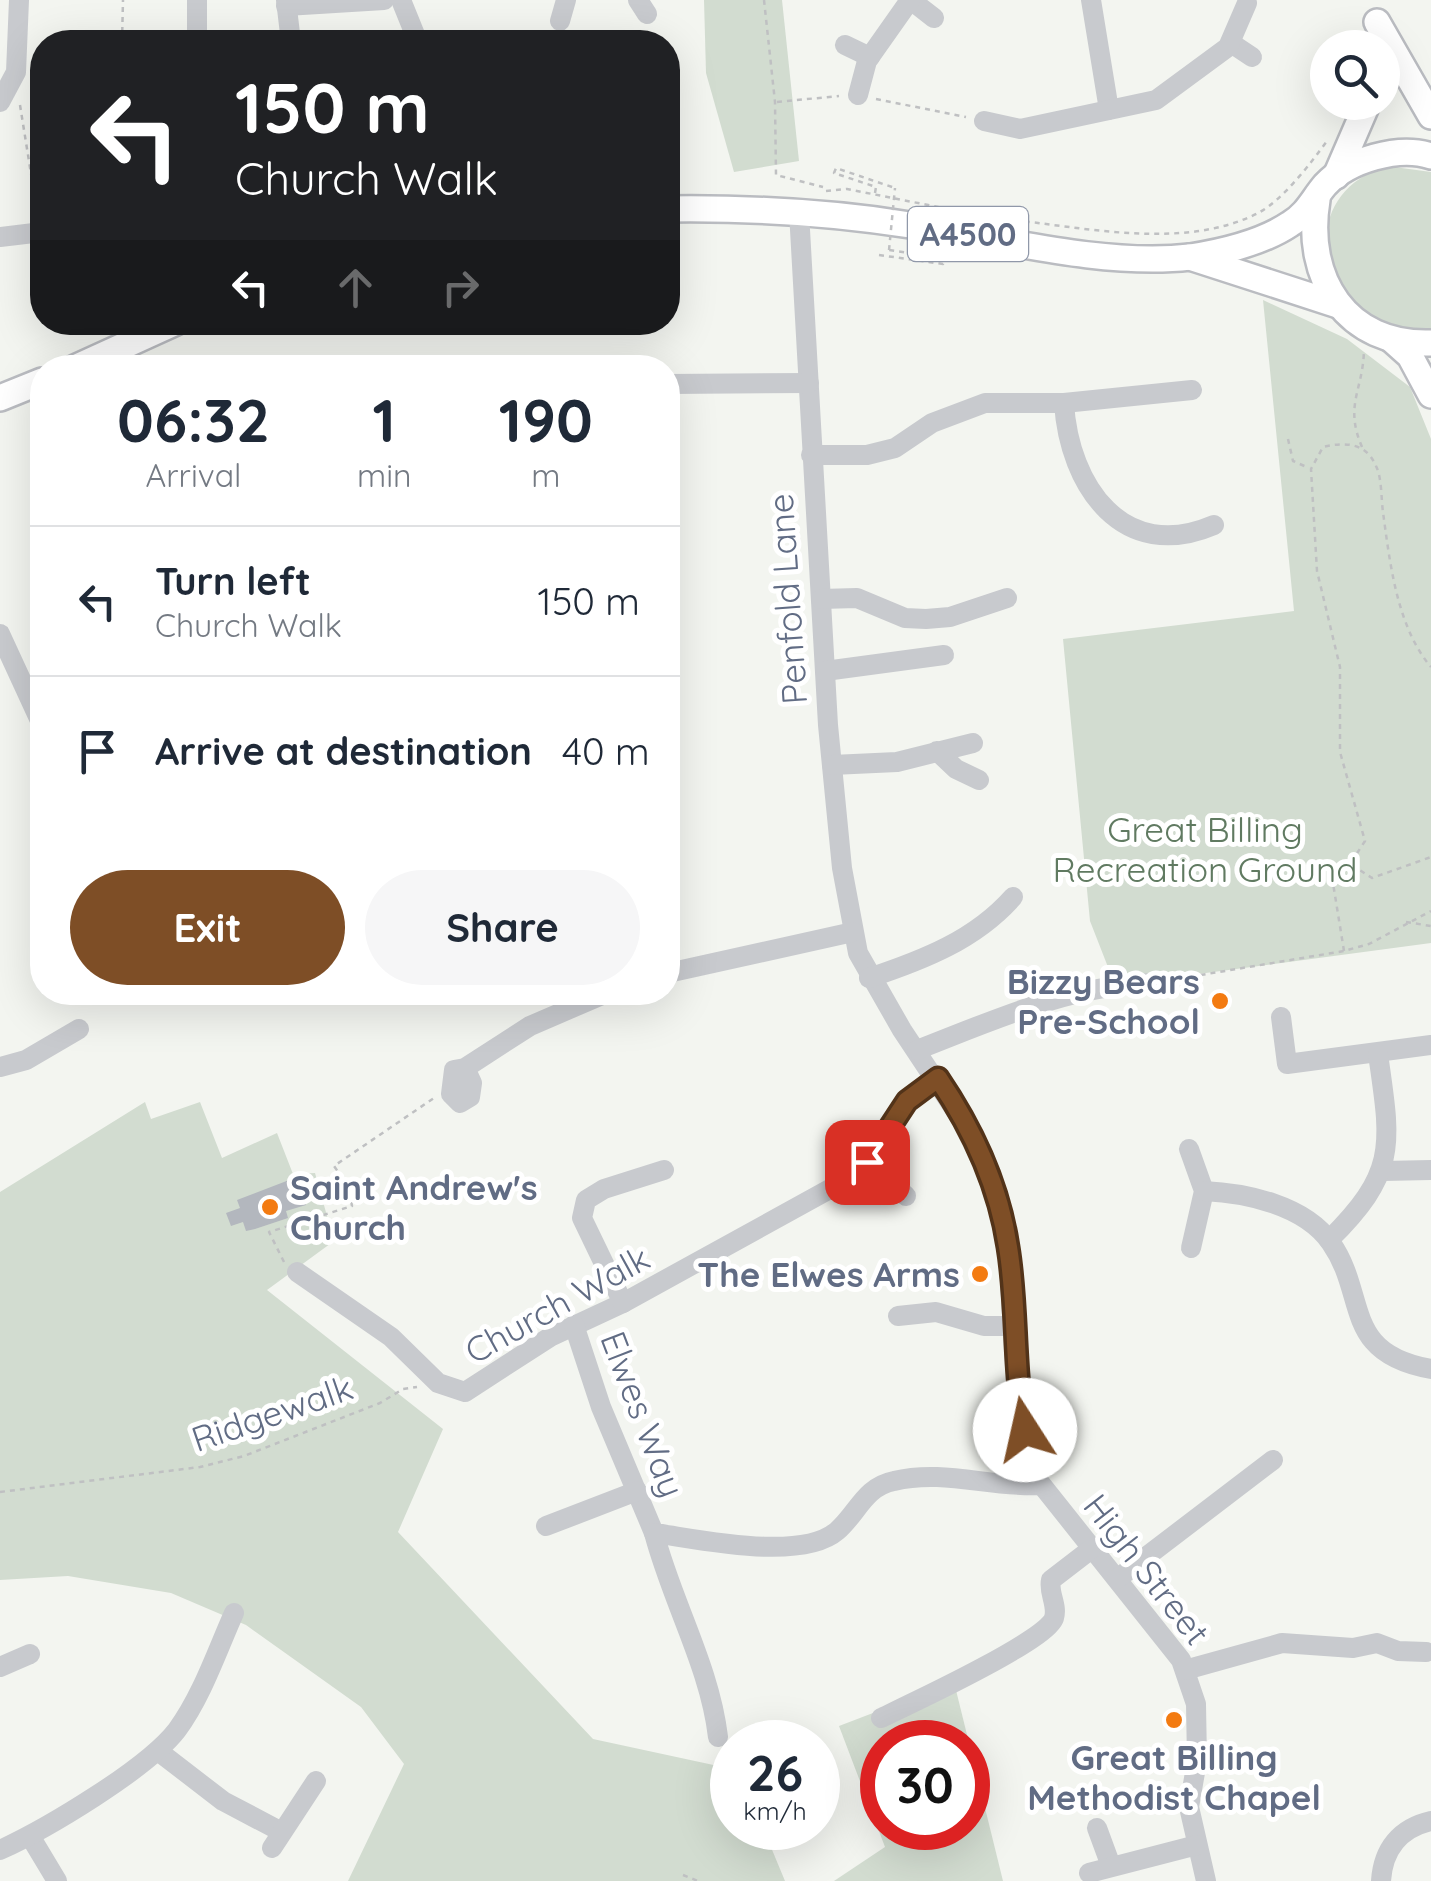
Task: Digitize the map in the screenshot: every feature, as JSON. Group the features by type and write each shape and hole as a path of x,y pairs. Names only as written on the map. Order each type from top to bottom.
{"main road":[{"path":"1375,23 1431,116"},
{"path":"1360,120 1336,176 1317,196 1313,248 1338,305 1365,328 1391,338 1431,343"},
{"path":"1336,176 1380,156 1401,152 1431,156"},
{"name":"A4500","path":"1190,256 1264,238 1304,214 1317,196"},
{"name":"A4500","path":"680,208 799,212 1081,251 1190,256 1338,305"},
{"path":"104,355 147,335"},
{"path":"1391,338 1410,356 1431,395"},
{"path":"0,398 30,386"}],"street":[{"path":"0,102 14,76 18,0"},
{"path":"197,0 197,30"},
{"path":"289,30 286,3 384,0"},
{"path":"401,0 413,30"},
{"path":"560,21 566,0"},
{"path":"858,95 870,57 910,0 934,18"},
{"path":"1092,0 1109,110"},
{"path":"984,121 1042,134 1172,92 1230,42 1247,2"},
{"path":"1230,42 1252,57"},
{"path":"846,44 870,57"},
{"name":"Penfold Lane","path":"799,212 832,766 853,932 870,978"},
{"path":"0,237 30,233"},
{"path":"680,384 809,383"},
{"path":"812,455 867,455 895,448 932,423 985,403 1064,403 1192,390"},
{"path":"1064,403 1071,451 1100,503 1118,520 1147,536 1170,539 1214,525"},
{"path":"821,599 856,598 906,618 926,619 950,616 1007,598"},
{"path":"0,634 30,699"},
{"path":"825,671 944,655"},
{"path":"832,766 897,762 973,743"},
{"path":"937,752 956,770 979,780"},
{"path":"870,978 910,964 983,928 1013,896"},
{"path":"680,970 853,932"},
{"name":"High Street","path":"870,978 973,1136 1001,1214 1008,1246 1021,1410 1040,1485 1185,1670 1197,1718 1197,1761 1190,1807 1206,1881"},
{"path":"917,1050 1033,1006 1115,985 1150,984"},
{"path":"450,1087 460,1103 470,1096 472,1082 465,1068 530,1026 579,1005"},
{"path":"1282,1017 1287,1064 1431,1044"},
{"path":"0,1067 26,1060 79,1029"},
{"path":"1330,1240 1356,1214 1383,1170 1388,1138 1378,1054"},
{"name":"Church Walk","path":"297,1272 391,1337 438,1383 464,1392 574,1325 804,1207 867,1162 907,1101 938,1078"},
{"path":"1189,1149 1204,1191 1191,1248"},
{"path":"867,1162 906,1196"},
{"path":"623,1303 582,1218 586,1200 604,1188 664,1170"},
{"path":"1383,1170 1431,1170"},
{"path":"1204,1191 1242,1195 1278,1206 1330,1240 1356,1314 1370,1336 1401,1360 1430,1364"},
{"path":"898,1316 936,1312 984,1326 1012,1326"},
{"name":"Elwes Way","path":"574,1325 600,1408 654,1534 732,1543 802,1544 836,1532 868,1493 890,1482 928,1476 1040,1485"},
{"path":"1117,1579 1273,1460"},
{"path":"546,1526 636,1491"},
{"path":"654,1534 668,1588 713,1702 716,1720"},
{"path":"881,1718 968,1676 1048,1628 1055,1612 1051,1580 1090,1550"},
{"path":"0,1850 30,1836 158,1751 196,1697 234,1613"},
{"path":"1185,1670 1282,1642 1353,1648 1374,1643 1398,1652 1426,1652"},
{"path":"0,1667 30,1654"},
{"path":"158,1751 276,1840 316,1781"},
{"path":"1381,1881 1386,1856 1400,1835 1431,1821"},
{"path":"1097,1828 1111,1866"},
{"path":"30,1836 58,1881"},
{"path":"1089,1873 1197,1845"}],"path":[{"path":"122,30 123,0"},
{"path":"764,0 776,102 776,174 826,188 944,208"},
{"path":"14,76 30,168"},
{"path":"776,102 858,95 984,121"},
{"path":"997,218 1110,230 1206,229 1234,222 1261,212 1334,131"},
{"path":"874,195 876,187 834,173 836,168 895,188 889,250 944,258 943,264 879,255"},
{"path":"826,188 826,194"},
{"path":"1364,371 1353,394 1352,426 1376,466 1389,560 1413,646 1431,667"},
{"path":"1288,438 1293,461 1311,469"},
{"path":"1344,951 1332,877 1350,864 1365,841 1340,752 1340,667 1317,571 1311,469 1323,447 1344,442 1363,449"},
{"path":"1350,864 1372,878 1431,857"},
{"path":"1150,984 1344,951 1369,944 1431,911"},
{"path":"1405,922 1431,926"},
{"path":"297,1272 278,1256 269,1232 352,1206 348,1186 334,1166 450,1087"},
{"name":"Ridgewalk","path":"0,1492 200,1467 244,1456 380,1402 404,1388 438,1383"},
{"path":"683,1881 684,1875 698,1881"}],"green space":[{"path":"704,0 782,0 799,161 734,172 706,73"},
{"path":"1387,166 1431,172 1431,332 1397,327 1378,319 1356,303 1339,283 1330,260 1327,238 1331,215 1342,195 1361,178"},
{"name":"Great Billing Recreation Ground","path":"1263,300 1347,339 1410,387 1431,439 1431,943 1115,985 1090,921 1063,639 1294,611"},
{"path":"145,1102 151,1119 200,1102 222,1158 277,1133 293,1174 315,1173 334,1241 267,1290 443,1429 398,1532 593,1739 710,1764 710,1850 772,1850 785,1881 348,1881 404,1764 361,1707 246,1625 171,1593 68,1576 0,1580 0,1192"},
{"path":"954,1682 963,1720 860,1720 860,1781 840,1726"},
{"path":"990,1828 1003,1881 834,1881 880,1850 990,1850"}],"building":[{"name":"Saint Andrew's Church","path":"297,1177 306,1205 286,1211 288,1218 255,1229 246,1231 243,1222 231,1226 226,1213 240,1208 237,1200"}],"place":[{"name":"Bizzy Bears Pre-School","path":"1220,1001"},
{"name":"Saint Andrew's Church","path":"270,1207"},
{"name":"The Elwes Arms","path":"980,1274"},
{"name":"Great Billing Methodist Chapel","path":"1174,1720"}],"route":[{"path":"867,1162 907,1101 938,1078 973,1136 1001,1214 1012,1282 1015,1368 1025,1430"}]}
